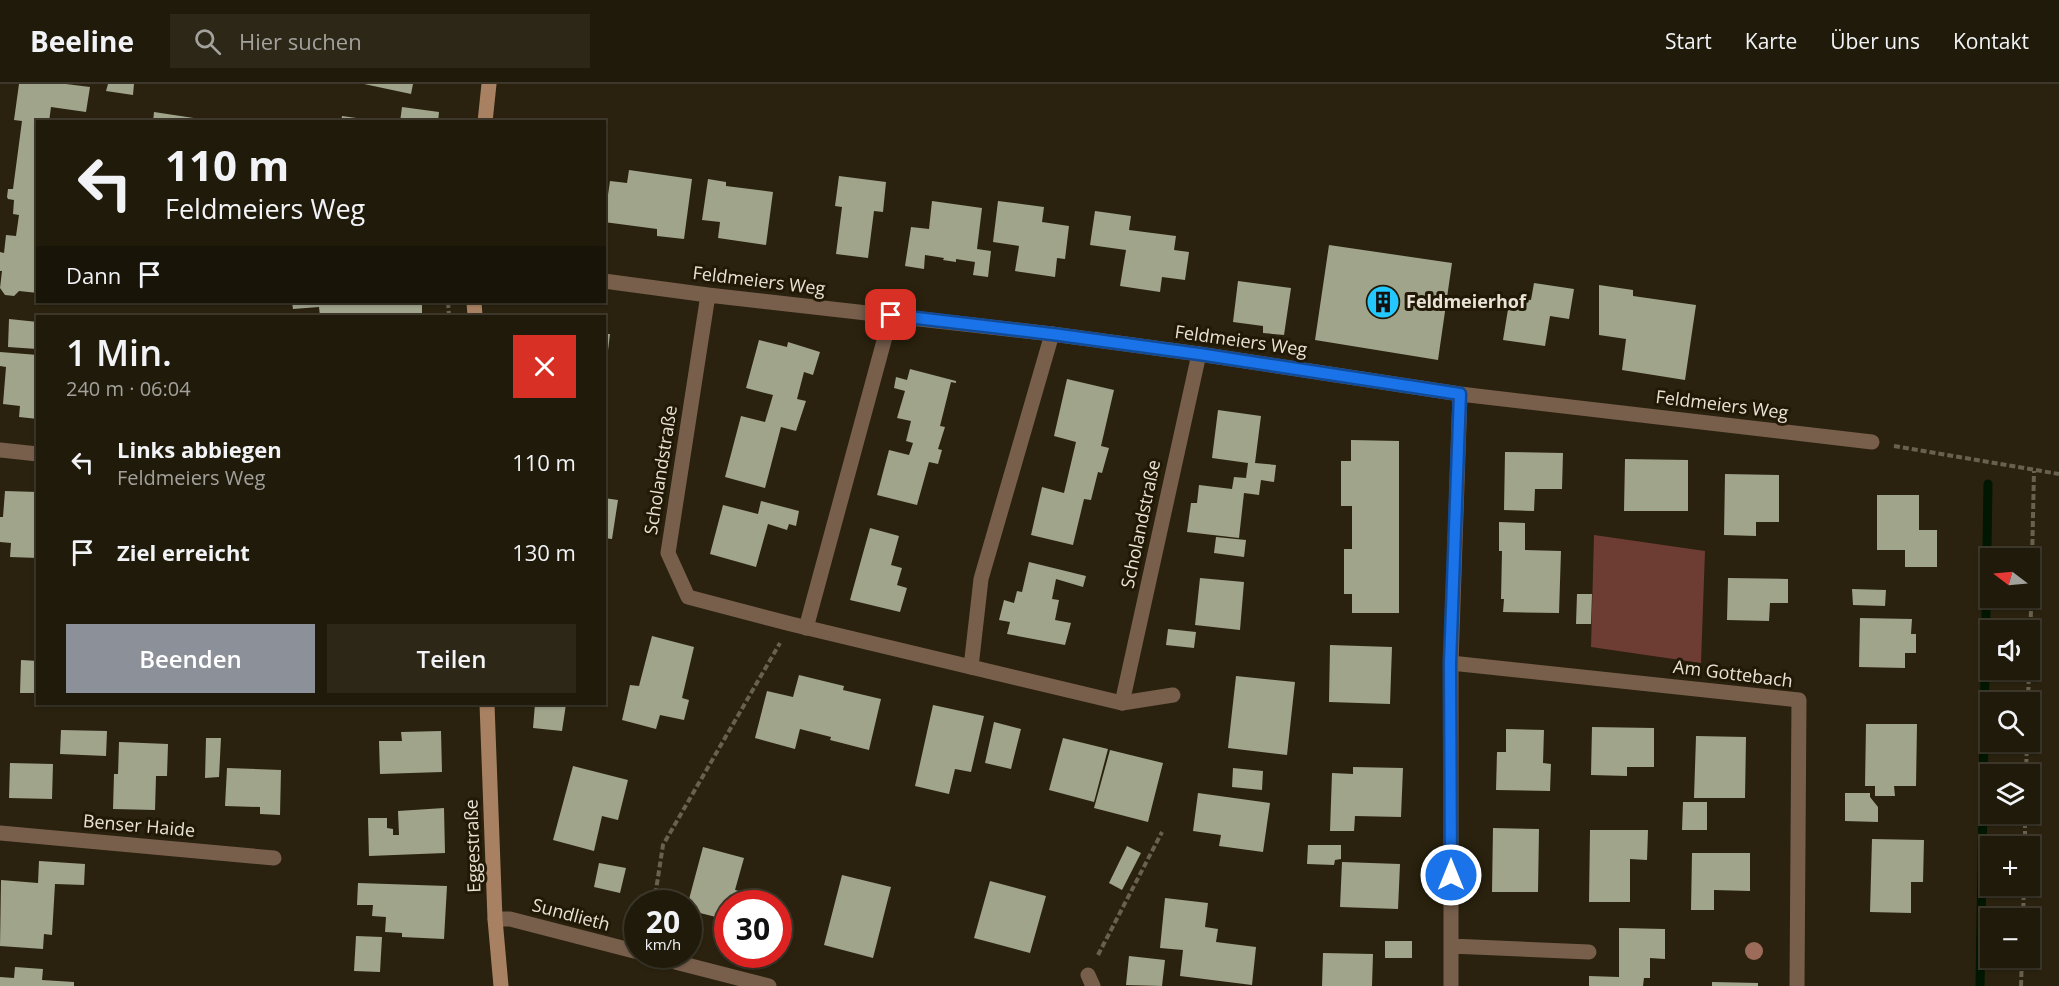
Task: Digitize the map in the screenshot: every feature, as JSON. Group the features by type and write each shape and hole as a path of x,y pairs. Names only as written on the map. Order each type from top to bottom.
{"main road":[{"path":"485,120 489,84"},
{"name":"Eggestraße","path":"487,705 495,919 501,986"}],"street":[{"name":"Feldmeiers Weg","path":"606,281 1052,334 1460,394 1872,442"},
{"name":"Scholandstraße","path":"708,295 668,553 688,597 799,626 1122,703 1173,695"},
{"path":"799,626 891,315"},
{"path":"971,668 981,579 1052,334"},
{"name":"Scholandstraße","path":"1122,703 1199,354"},
{"path":"1451,986 1450,663 1460,394"},
{"path":"0,450 36,454"},
{"name":"Am Gottebach","path":"1450,663 1799,700 1797,986"},
{"name":"Benser Haide","path":"0,833 274,858"},
{"name":"Sundlieth","path":"495,919 510,919 624,948"},
{"path":"1451,946 1589,952"},
{"path":"699,968 769,986"}],"path":[{"path":"1872,442 2059,474"},
{"path":"2031,620 2034,471"},
{"path":"656,890 663,845 799,626"},
{"path":"1090,980 1162,832"},
{"path":"2021,986 2022,968"}],"shaded area":[{"path":"1594,535 1705,551 1701,663 1591,647"}],"building":[{"path":"19,84 66,84 90,87 86,112 51,107 49,120 36,120 36,293 19,291 14,296 5,295 0,288 2,271 0,271 0,252 4,253 6,235 16,236 19,215 13,214 14,200 7,197 8,189 13,189 22,121 14,120"},
{"path":"108,84 134,84 133,95 106,91"},
{"path":"364,84 413,84 411,94"},
{"path":"402,107 439,112 438,120 400,120"},
{"path":"154,112 207,120 153,120"},
{"path":"342,116 371,120 341,120"},
{"path":"629,170 692,179 684,239 657,236 657,229 606,222 610,181 627,183"},
{"path":"839,176 886,182 883,212 874,211 868,258 836,254 842,207 835,206"},
{"path":"708,179 726,182 726,186 773,192 766,245 718,238 720,222 702,220"},
{"path":"932,201 982,208 977,249 991,251 988,277 973,275 975,262 956,259 956,262 925,255 924,269 905,266 911,227 929,229"},
{"path":"998,201 1044,207 1042,222 1069,226 1065,259 1057,258 1055,277 1015,271 1019,246 993,242"},
{"path":"1095,211 1131,216 1129,230 1176,236 1174,250 1189,252 1185,280 1162,277 1160,292 1120,286 1126,250 1090,245"},
{"name":"Feldmeierhof","path":"1329,245 1452,263 1438,360 1315,340"},
{"path":"1238,281 1291,288 1284,335 1263,333 1263,326 1233,322"},
{"path":"1534,283 1574,289 1569,319 1550,316 1545,346 1503,340 1510,297 1531,300"},
{"path":"1599,285 1633,290 1633,296 1696,305 1685,380 1622,370 1626,339 1599,335"},
{"path":"292,303 422,303 422,315 320,315 319,307 293,309"},
{"path":"9,319 36,322 36,349 8,347"},
{"path":"606,334 610,334 606,367"},
{"path":"759,340 787,347 788,342 820,352 813,375 804,372 797,399 806,401 796,431 781,427 765,488 725,477 741,416 765,422 773,395 746,388"},
{"path":"0,352 36,355 36,419 19,417 20,406 3,404 6,367 0,366"},
{"path":"910,369 956,381 956,383 951,382 940,426 945,427 938,449 942,450 938,464 929,462 917,505 877,495 889,450 909,455 913,443 906,441 911,421 897,418 905,391 894,388 896,377 907,380"},
{"path":"1067,379 1114,390 1101,446 1109,448 1102,473 1098,472 1091,500 1084,499 1073,545 1031,535 1042,487 1064,493 1076,442 1054,436"},
{"path":"1218,410 1261,416 1255,463 1276,465 1274,482 1261,480 1259,495 1244,493 1239,538 1187,532 1191,503 1197,503 1199,485 1232,489 1234,477 1246,478 1248,463 1212,458"},
{"path":"1351,440 1399,441 1399,613 1352,613 1352,594 1344,594 1344,549 1352,549 1352,506 1341,506 1341,461 1351,461"},
{"path":"1505,452 1563,453 1562,489 1535,489 1534,511 1504,510"},
{"path":"1625,459 1688,460 1688,511 1624,511"},
{"path":"1725,474 1779,475 1779,522 1756,522 1756,536 1724,535"},
{"path":"5,491 36,492 36,558 10,557 11,543 0,542 0,517 3,517"},
{"path":"1877,495 1919,495 1919,530 1937,530 1937,567 1905,567 1905,550 1877,550"},
{"path":"606,498 618,500 612,539 606,538"},
{"path":"761,501 799,511 796,526 789,524 787,530 768,524 756,567 710,554 723,505 758,514"},
{"path":"1499,522 1525,523 1525,550 1561,551 1559,613 1503,612"},
{"path":"870,528 899,536 891,565 902,568 897,585 907,588 900,612 850,600"},
{"path":"1216,537 1246,540 1244,557 1214,553"},
{"path":"1029,562 1086,576 1083,587 1056,579 1052,599 1059,600 1055,620 1071,623 1065,645 1007,634 1010,622 999,620 1004,600 1014,603 1017,591 1022,592"},
{"path":"1200,578 1244,582 1240,630 1195,625"},
{"path":"1728,578 1788,579 1788,603 1770,603 1769,621 1727,620"},
{"path":"1852,589 1886,590 1885,606 1853,605"},
{"path":"1577,594 1592,594 1591,624 1576,624"},
{"path":"1860,618 1912,619 1911,634 1916,634 1916,653 1905,653 1905,668 1859,667"},
{"path":"1168,629 1196,632 1194,648 1166,645"},
{"path":"652,636 694,647 682,698 689,700 684,720 660,715 656,729 622,720 630,685 639,686"},
{"path":"1330,645 1392,647 1390,704 1329,702"},
{"path":"21,660 36,661 36,693 20,693"},
{"path":"799,675 844,686 843,690 881,699 869,750 800,729 795,749 755,738 767,691 793,697"},
{"path":"1236,676 1295,682 1287,755 1228,748"},
{"path":"535,705 566,705 562,731 533,728"},
{"path":"933,705 984,716 971,772 955,769 949,794 915,786"},
{"path":"994,722 1021,729 1011,769 985,763"},
{"path":"1866,724 1917,724 1916,786 1894,786 1895,796 1875,796 1875,786 1865,786"},
{"path":"1592,727 1654,728 1654,767 1627,767 1627,776 1591,775"},
{"path":"1506,729 1544,730 1543,763 1551,764 1550,791 1496,790 1497,752 1506,752"},
{"path":"61,730 107,731 106,756 60,754"},
{"path":"441,731 442,772 380,774 379,741 402,741 401,732"},
{"path":"1696,736 1746,737 1745,798 1694,798"},
{"path":"206,738 221,738 219,777 205,778"},
{"path":"1063,738 1108,749 1094,802 1049,790"},
{"path":"119,742 168,744 167,776 156,776 155,810 113,809 114,774 118,774"},
{"path":"1110,750 1163,763 1148,822 1094,808"},
{"path":"10,763 53,764 52,799 9,798"},
{"path":"573,766 628,780 618,820 602,816 594,851 553,840"},
{"path":"1353,767 1403,768 1401,817 1355,816 1354,831 1330,831 1332,773 1353,774"},
{"path":"227,768 281,770 280,815 260,814 260,807 225,806"},
{"path":"1233,768 1263,771 1262,790 1232,787"},
{"path":"1198,793 1270,803 1263,852 1219,846 1221,835 1193,831"},
{"path":"1845,793 1870,793 1870,797 1878,807 1878,822 1845,821"},
{"path":"1683,802 1707,802 1707,830 1682,830"},
{"path":"444,808 445,853 369,856 368,818 387,818 387,828 393,829 393,835 399,835 398,811"},
{"path":"1493,828 1539,829 1538,892 1492,892"},
{"path":"1590,830 1648,830 1647,860 1630,859 1630,902 1589,902"},
{"path":"1872,839 1924,840 1923,882 1911,882 1911,913 1870,912"},
{"path":"1308,845 1341,845 1341,859 1335,860 1334,865 1307,864"},
{"path":"1127,846 1141,853 1122,890 1109,883"},
{"path":"703,847 744,858 735,890 714,890 714,916 702,914 702,890 691,890"},
{"path":"1692,853 1750,853 1750,891 1714,890 1714,910 1691,910"},
{"path":"39,861 85,864 84,885 55,884 52,935 44,934 43,949 0,946 1,880 38,883"},
{"path":"1342,862 1400,864 1398,909 1340,907"},
{"path":"599,863 626,868 620,893 594,887"},
{"path":"842,875 891,887 873,958 824,945"},
{"path":"990,881 1046,896 1030,953 974,938"},
{"path":"358,883 447,886 444,939 402,937 402,933 385,932 386,917 372,916 373,905 357,905"},
{"path":"1165,898 1208,903 1205,927 1218,929 1216,942 1256,947 1252,985 1180,976 1183,950 1160,948"},
{"path":"1619,928 1665,929 1665,959 1650,958 1650,978 1644,978 1643,986 1589,986 1589,976 1619,977"},
{"path":"356,936 382,937 380,972 354,971"},
{"path":"1385,941 1412,941 1412,958 1385,958"},
{"path":"1323,953 1373,954 1372,986 1322,986"},
{"path":"1129,956 1165,960 1162,986 1126,985"},
{"path":"15,967 43,969 42,980 74,982 74,986 0,986 0,977 14,978"},
{"path":"1712,982 1758,983 1758,986 1712,986"}],"waterway":[{"path":"1980,986 1988,484"}],"place":[{"name":"Feldmeierhof","path":"1383,302"}],"route":[{"path":"891,315 1199,354 1460,394 1450,663 1451,875"}]}
